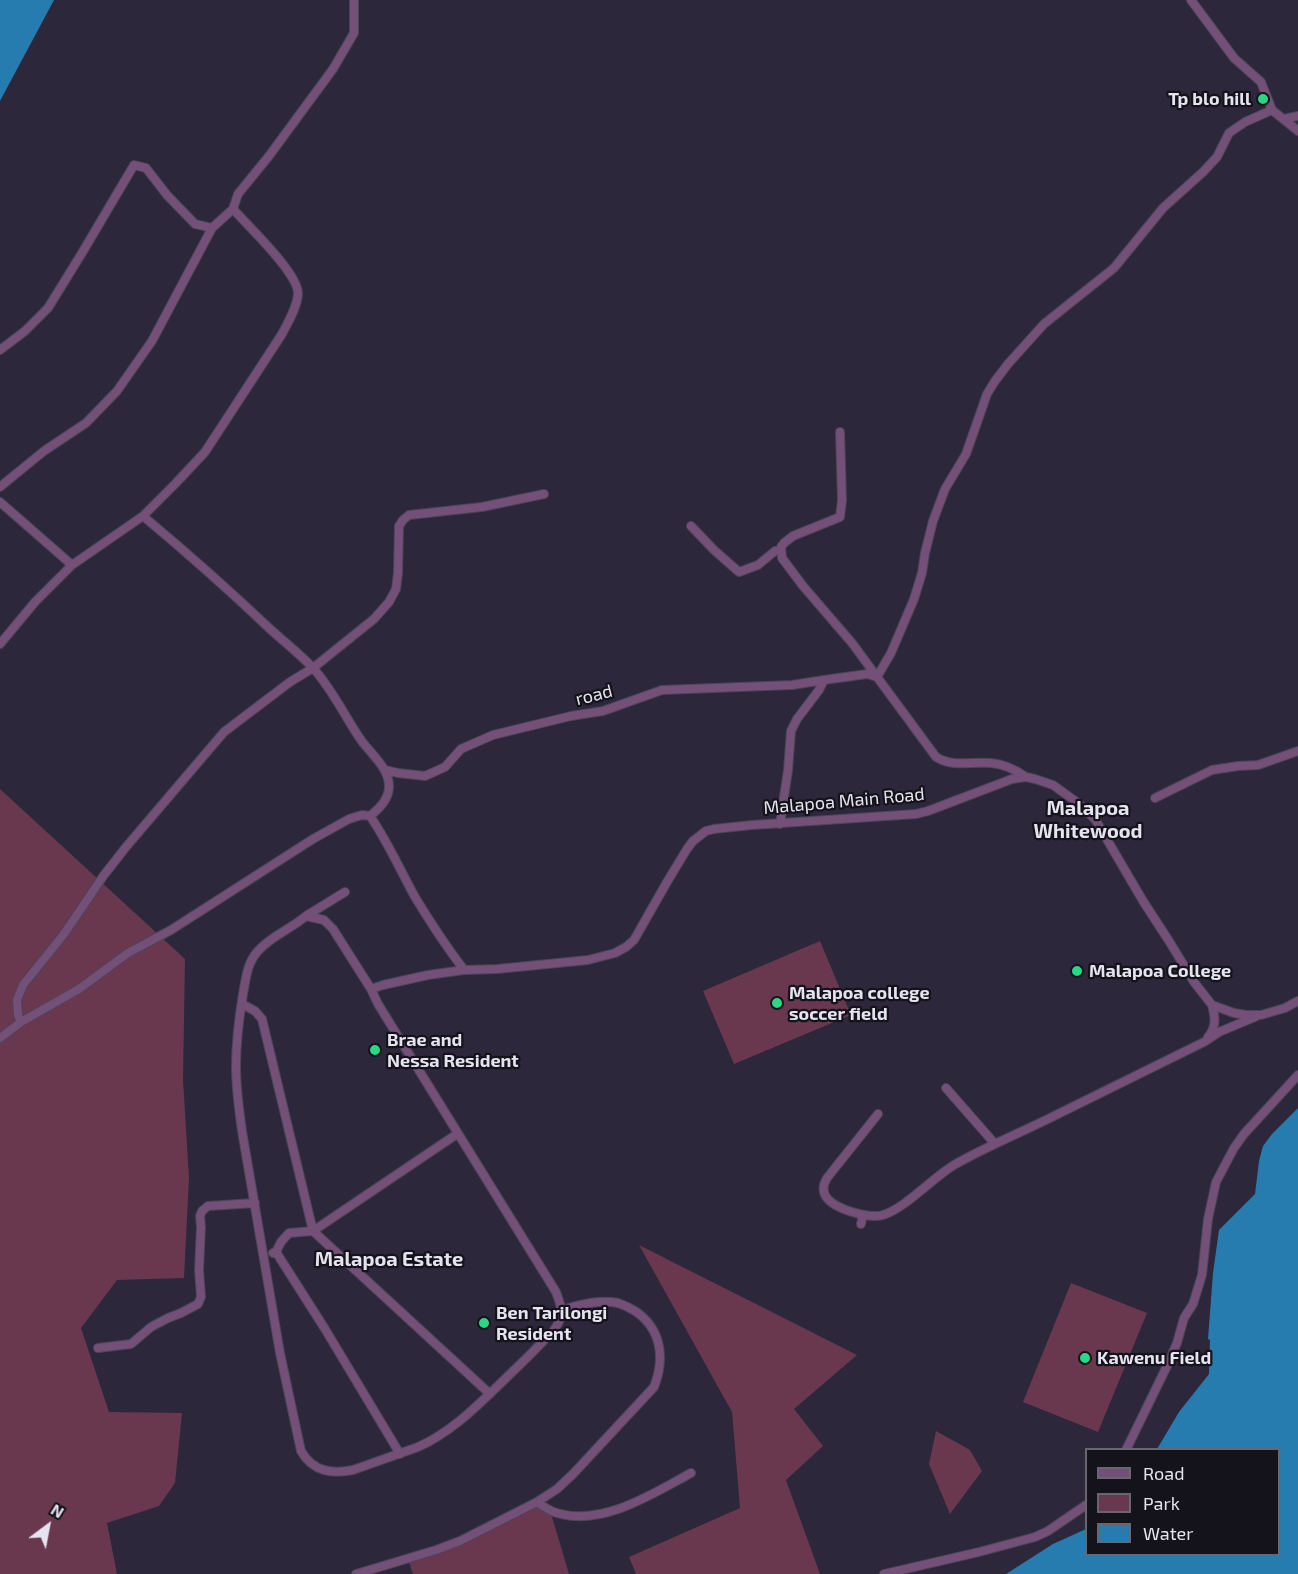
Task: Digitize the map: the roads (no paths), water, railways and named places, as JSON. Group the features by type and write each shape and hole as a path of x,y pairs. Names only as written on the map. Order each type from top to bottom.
{"street":[{"path":"0,487 44,452 86,423 117,391 152,341 212,228 233,209 238,194 269,156 344,51 354,33 354,0"},
{"path":"1191,0 1234,58 1261,82 1272,110 1298,131"},
{"path":"877,677 891,653 914,599 933,521 945,489 966,453 987,394 995,381 1044,324 1114,268 1163,208 1203,172 1217,156 1229,134 1245,122 1272,110"},
{"path":"1284,119 1298,116"},
{"path":"0,350 25,331 48,308 134,165 146,168 167,195 195,224 212,228"},
{"path":"0,644 35,602 72,565 143,516 205,452 277,342 293,313 298,293 289,272 233,209"},
{"path":"840,432 842,500 840,517 787,539 781,548 782,558 840,628 931,753 949,763 990,762 999,764 1018,771 1026,777 1044,781 1078,802 1095,819 1143,902 1194,982 1212,1005 1215,1025 1204,1042"},
{"path":"21,1022 17,1000 23,985 64,934 126,847 224,732 290,682 313,668 374,619 388,602 396,589 398,534 403,520 409,515 482,507 544,494"},
{"path":"0,502 72,565"},
{"path":"0,1038 21,1022 78,989 128,953 171,930 313,839 349,819 362,815 370,816 387,798 389,787 385,770 313,668 210,573 143,516"},
{"path":"691,526 739,572 758,565 775,551"},
{"name":"road","path":"385,770 425,776 445,767 461,749 493,735 603,711 662,690 792,685 867,674 877,677"},
{"path":"780,824 791,731 824,680"},
{"path":"1155,798 1212,771 1258,765 1298,751"},
{"name":"Malapoa Main Road","path":"371,989 420,976 464,970 588,960 615,953 634,940 693,841 699,835 714,829 916,814 1005,780 1026,777"},
{"path":"370,816 383,835 431,923 464,970"},
{"path":"306,916 320,918 328,923 371,989 457,1134 556,1292 562,1310 560,1323 554,1330 490,1394 457,1423 429,1442 343,1472 330,1472 314,1466 304,1458 298,1440 280,1353 242,1131 236,1067 248,967 258,950 267,942 306,916 345,891"},
{"path":"878,1114 824,1182 828,1199 849,1211 863,1215 875,1216 894,1209 953,1166 995,1144 1204,1042 1219,1032 1298,1001"},
{"path":"242,1004 255,1011 262,1019 313,1231 490,1394"},
{"path":"1212,1005 1234,1013 1261,1015"},
{"path":"1126,1448 1167,1366 1184,1318 1193,1304 1202,1275 1208,1219 1216,1182 1239,1141 1298,1075"},
{"path":"946,1088 995,1144"},
{"path":"264,1255 276,1252 289,1233 313,1231 457,1134"},
{"path":"98,1348 131,1344 151,1327 198,1304 201,1297 200,1214 208,1206 255,1203"},
{"path":"861,1224 863,1215"},
{"path":"276,1252 400,1454"},
{"path":"356,1574 460,1541 537,1502 573,1474 654,1387 660,1366 661,1349 657,1336 643,1317 620,1303 596,1302 562,1310"},
{"path":"537,1502 548,1510 563,1515 600,1514 640,1501 691,1473"},
{"path":"884,1574 1035,1537 1048,1531 1085,1506"}],"water":[{"path":"0,0 54,0 0,101"},
{"path":"1298,1108 1298,1574 1006,1574 1053,1544 1085,1529 1085,1556 1280,1556 1280,1448 1158,1448 1179,1412 1209,1374 1210,1340 1208,1339 1219,1230 1255,1194 1263,1146"}],"place":[{"name":"Tp blo hill","path":"1263,99"},
{"name":"Malapoa College","path":"1077,971"},
{"name":"Malapoa college soccer field","path":"777,1003"},
{"name":"Brae and Nessa Resident","path":"375,1050"},
{"name":"Ben Tarilongi Resident","path":"484,1323"},
{"name":"Kawenu Field","path":"1085,1358"}],"district":[{"name":"Malapoa Whitewood","path":"1088,820"},
{"name":"Malapoa Estate","path":"389,1259"}]}
